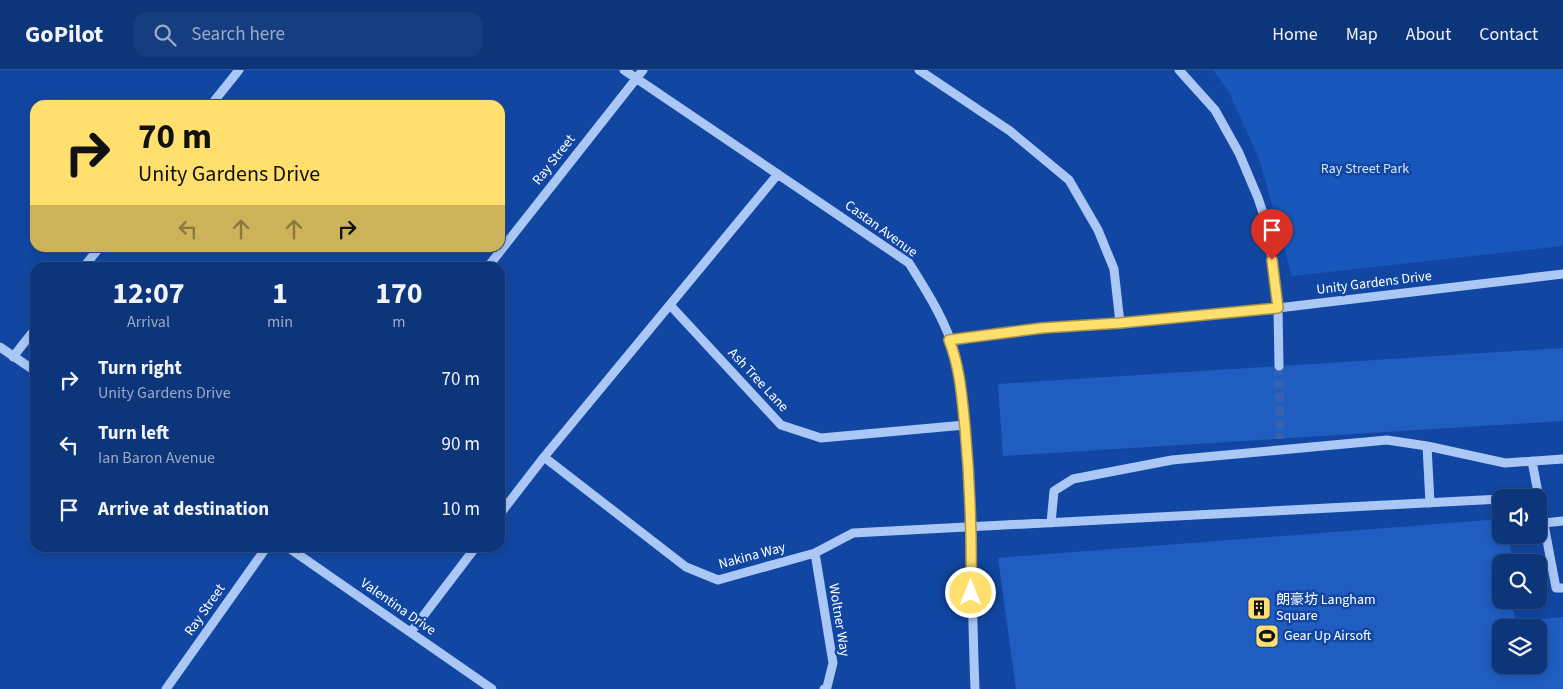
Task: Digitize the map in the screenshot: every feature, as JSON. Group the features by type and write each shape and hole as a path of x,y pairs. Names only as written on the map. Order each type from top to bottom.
{"street":[{"path":"215,100 239,70"},
{"name":"Castan Avenue","path":"624,70 909,263 942,319 956,362 962,393 972,527 971,593 975,689"},
{"name":"Ray Street","path":"505,244 643,70"},
{"path":"919,70 1010,131 1069,180 1098,230 1114,269 1120,323"},
{"path":"1179,70 1215,110 1239,152 1258,198 1268,228 1278,308 1279,366"},
{"path":"505,508 544,457 778,174"},
{"name":"Ray Street","path":"491,262 499,252"},
{"name":"Unity Gardens Drive","path":"949,340 1042,328 1120,323 1278,308 1563,274"},
{"name":"Ash Tree Lane","path":"670,305 781,425 821,438 964,425"},
{"path":"14,356 30,335"},
{"path":"0,347 30,368"},
{"path":"1280,439 1282,450"},
{"path":"1050,523 1054,491 1073,479 1172,460 1387,440 1427,446 1505,463 1563,459"},
{"path":"1427,446 1430,503"},
{"name":"Nakina Way","path":"544,457 686,567 718,580 815,553 853,533 1492,500"},
{"path":"1532,461 1537,489"},
{"path":"1547,523 1563,522"},
{"path":"1547,539 1556,588 1563,588"},
{"name":"Ray Street","path":"166,689 263,552"},
{"name":"Valentina Drive","path":"295,552 492,689"},
{"path":"411,632 472,552"},
{"name":"Woltner Way","path":"815,553 833,663 827,687 824,689"}],"green space":[{"name":"Ray Street Park","path":"1213,70 1563,70 1563,246 1292,276 1260,161 1229,92"}],"building":[{"path":"1563,348 1563,421 1003,456 998,384"},
{"name":"朗豪坊 Langham Square","path":"1492,520 1492,544 1510,544 1511,554 1492,554 1492,609 1514,609 1515,619 1492,619 1492,674 1547,674 1547,619 1544,619 1563,617 1563,689 1016,689 998,558"}],"tunnel":[{"path":"1279,366 1280,439"}],"place":[{"name":"朗豪坊 Langham Square","path":"1259,608"},
{"name":"Gear Up Airsoft","path":"1267,636"}],"route":[{"path":"971,593 972,527 967,447 962,393 954,354 949,340 1042,328 1120,323 1278,308 1272,260"}]}
